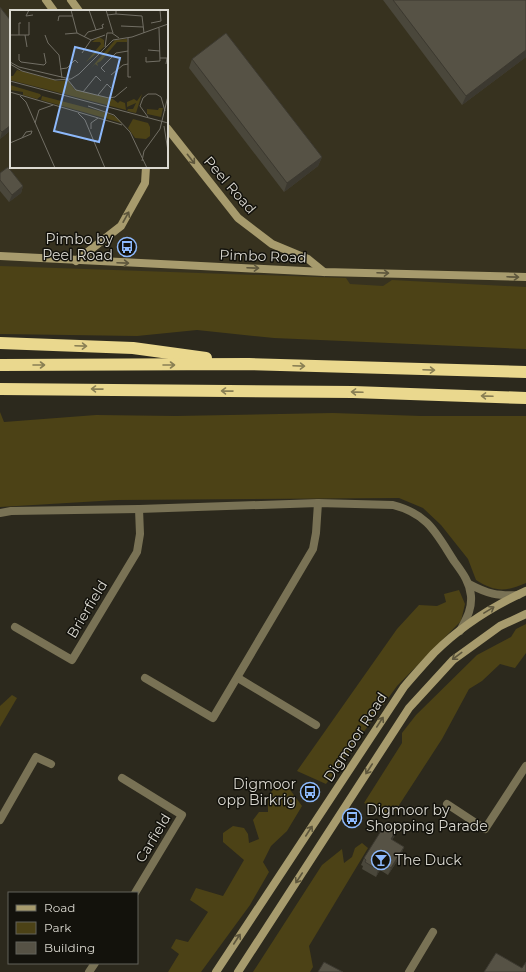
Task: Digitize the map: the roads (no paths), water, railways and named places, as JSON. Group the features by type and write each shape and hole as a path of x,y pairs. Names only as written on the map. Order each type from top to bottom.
{"highway":[{"path":"0,343 133,348 249,364"},
{"path":"0,365 249,364 526,372"},
{"path":"0,389 353,392 526,398"}],"street":[{"path":"46,0 53,10"},
{"path":"70,0 78,10"},
{"name":"Peel Road","path":"168,129 238,218 272,244 308,260 324,272"},
{"path":"76,261 121,226 145,183 146,168"},
{"name":"Pimbo Road","path":"0,256 76,261 324,272 526,277"},
{"path":"145,678 213,718 313,549 316,533 318,503"},
{"path":"0,513 11,511 139,509 318,503 393,504 404,507 416,514 435,530 469,584 471,603 469,613 459,632"},
{"name":"Brierfield","path":"15,626 72,660 136,552 140,534 139,509"},
{"path":"469,584 484,592 498,596 518,595"},
{"name":"Digmoor Road","path":"216,972 404,687 435,652 459,632 488,611 526,591"},
{"path":"238,972 409,708 453,660 500,626 526,614"},
{"path":"238,678 316,725"},
{"path":"0,820 36,757 51,764"},
{"path":"447,804 485,829 526,766"},
{"name":"Carfield","path":"122,778 182,815 136,892"},
{"path":"409,972 433,932"}],"place":[{"name":"Pimbo by Peel Road","path":"127,247"},
{"name":"Digmoor opp Birkrig","path":"310,792"},
{"name":"Digmoor by Shopping Parade","path":"352,818"},
{"name":"The Duck","path":"381,860"}]}
